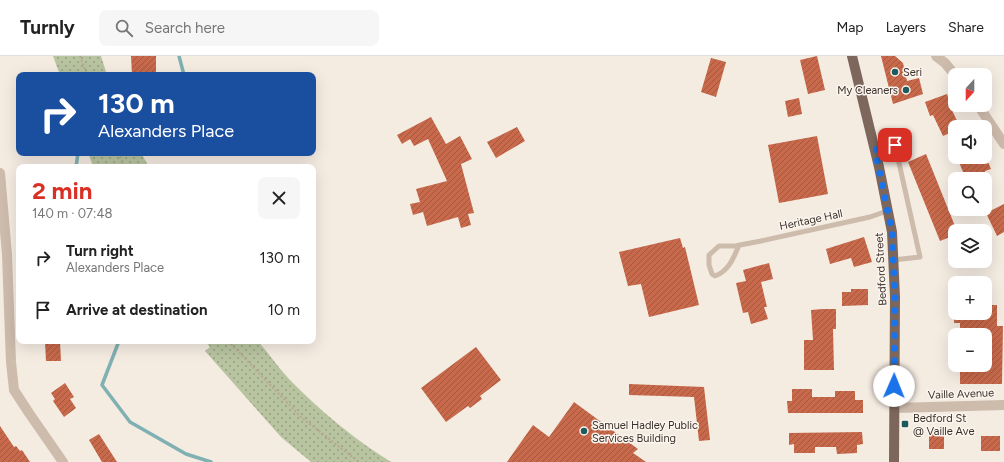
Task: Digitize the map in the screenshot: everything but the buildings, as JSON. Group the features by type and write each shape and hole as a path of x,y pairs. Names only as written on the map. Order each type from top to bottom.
{"main road":[{"name":"Bedford Street","path":"852,56 875,150 892,232 895,298 894,462"}],"street":[{"path":"936,56 949,68"},
{"path":"983,112 1004,144"},
{"path":"0,173 7,255 14,390 63,462"},
{"name":"Vaille Avenue","path":"894,408 1004,405"}],"lane":[{"path":"875,150 895,145 920,257 893,260"},
{"name":"Heritage Hall","path":"739,245 733,259 723,273 716,276 712,274 709,265 709,255 719,246 739,245 870,217 887,211"}],"path":[{"path":"80,56 86,72"},
{"path":"231,344 302,418 359,462"}],"green space":[{"path":"53,56 101,56 106,72 59,72"},
{"path":"89,156 143,156 147,164 92,164"},
{"path":"208,344 260,344 289,379 312,402 337,424 391,462 311,462 281,437 205,351 210,347"}],"waterway":[{"path":"179,56 183,72"},
{"path":"76,164 78,156"},
{"path":"118,344 102,385 130,422 186,454 211,462"}],"place":[{"name":"Seri","path":"895,72"},
{"name":"My Cleaners","path":"906,90"},
{"name":"Bedford St @ Vaille Ave","path":"905,424"},
{"name":"Samuel Hadley Public Services Building","path":"584,431"}],"route":[{"path":"894,386 895,298 892,232 875,150 895,145"}]}
